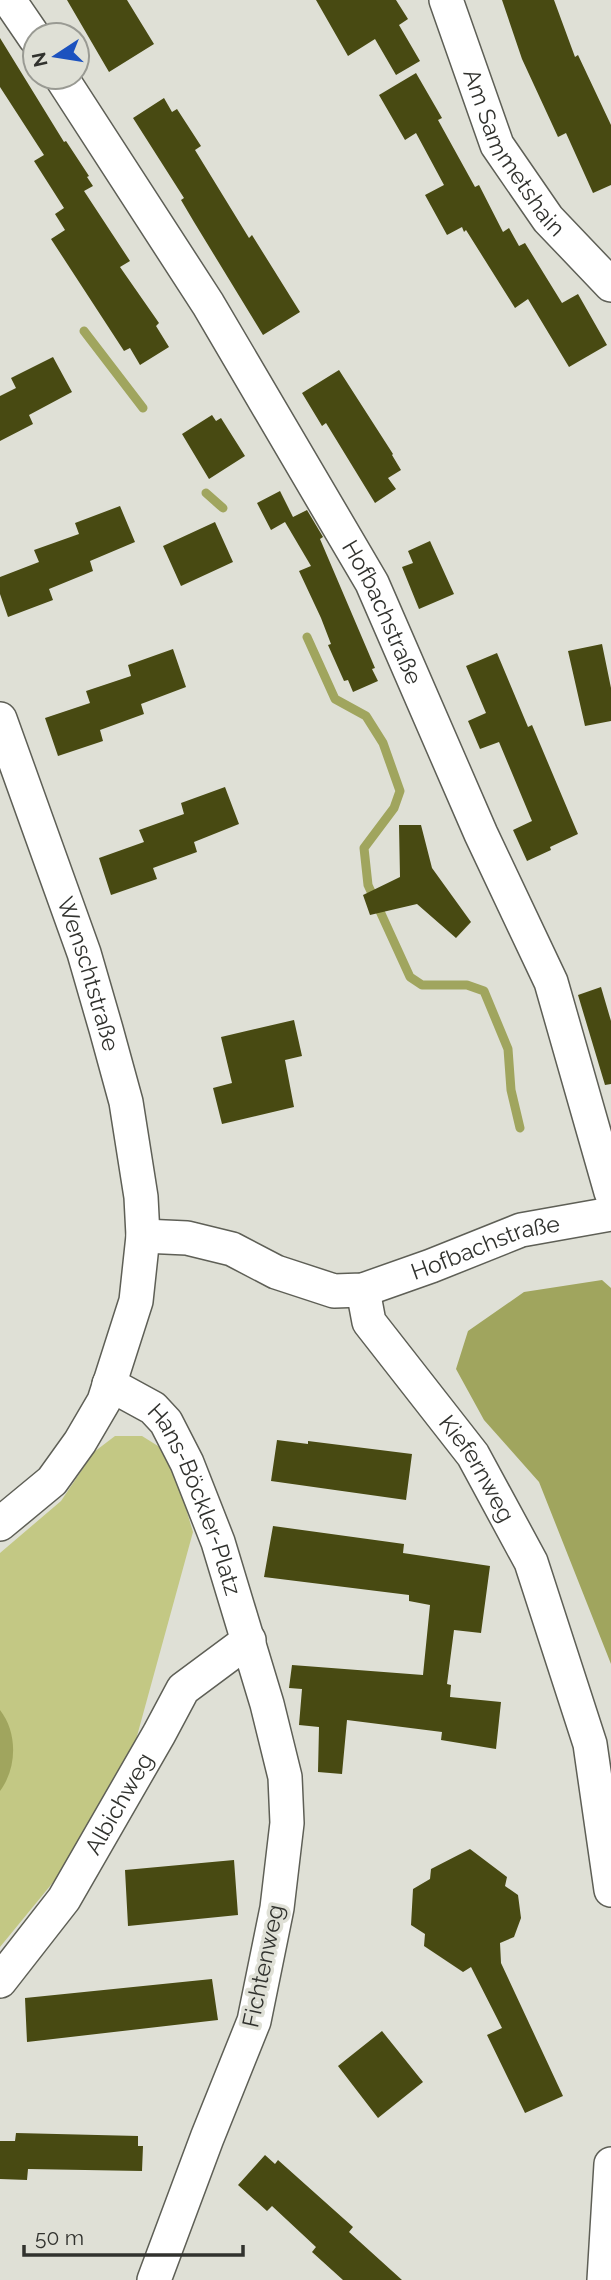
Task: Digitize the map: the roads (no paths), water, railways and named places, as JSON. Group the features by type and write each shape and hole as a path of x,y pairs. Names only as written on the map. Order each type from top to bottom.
{"street":[{"path":"9,0 23,21"},
{"name":"Am Sammetshain","path":"446,0 498,145 548,219 611,285"},
{"name":"Hofbachstraße","path":"70,91 208,304 372,583 481,834 551,982 611,1192"},
{"name":"Wenschtstraße","path":"0,719 84,953 106,1029 126,1102 141,1197 143,1236 136,1301 104,1401 52,1481 0,1524"},
{"name":"Hofbachstraße","path":"363,1290 521,1230 611,1214"},
{"path":"143,1236 187,1238 232,1249 276,1272 334,1292 363,1290"},
{"name":"Kiefernweg","path":"363,1290 369,1322 473,1455 531,1562 590,1744 611,1890"},
{"name":"Hans-Böckler-Platz","path":"109,1384 153,1408 166,1422 187,1464 218,1542 248,1640"},
{"name":"Fichtenweg","path":"154,2280 254,2021 276,1908 287,1823 285,1777 248,1640"},
{"name":"Albichweg","path":"0,1981 64,1899 183,1689 248,1640"},
{"path":"604,2280 611,2164"}],"waterway":[{"path":"84,331 143,408"},
{"path":"206,493 223,508"},
{"path":"307,637 335,699 366,716 383,743 400,791 394,808 364,848 368,885 410,977 422,985 467,985 484,991 508,1049 511,1090 520,1128"}]}
